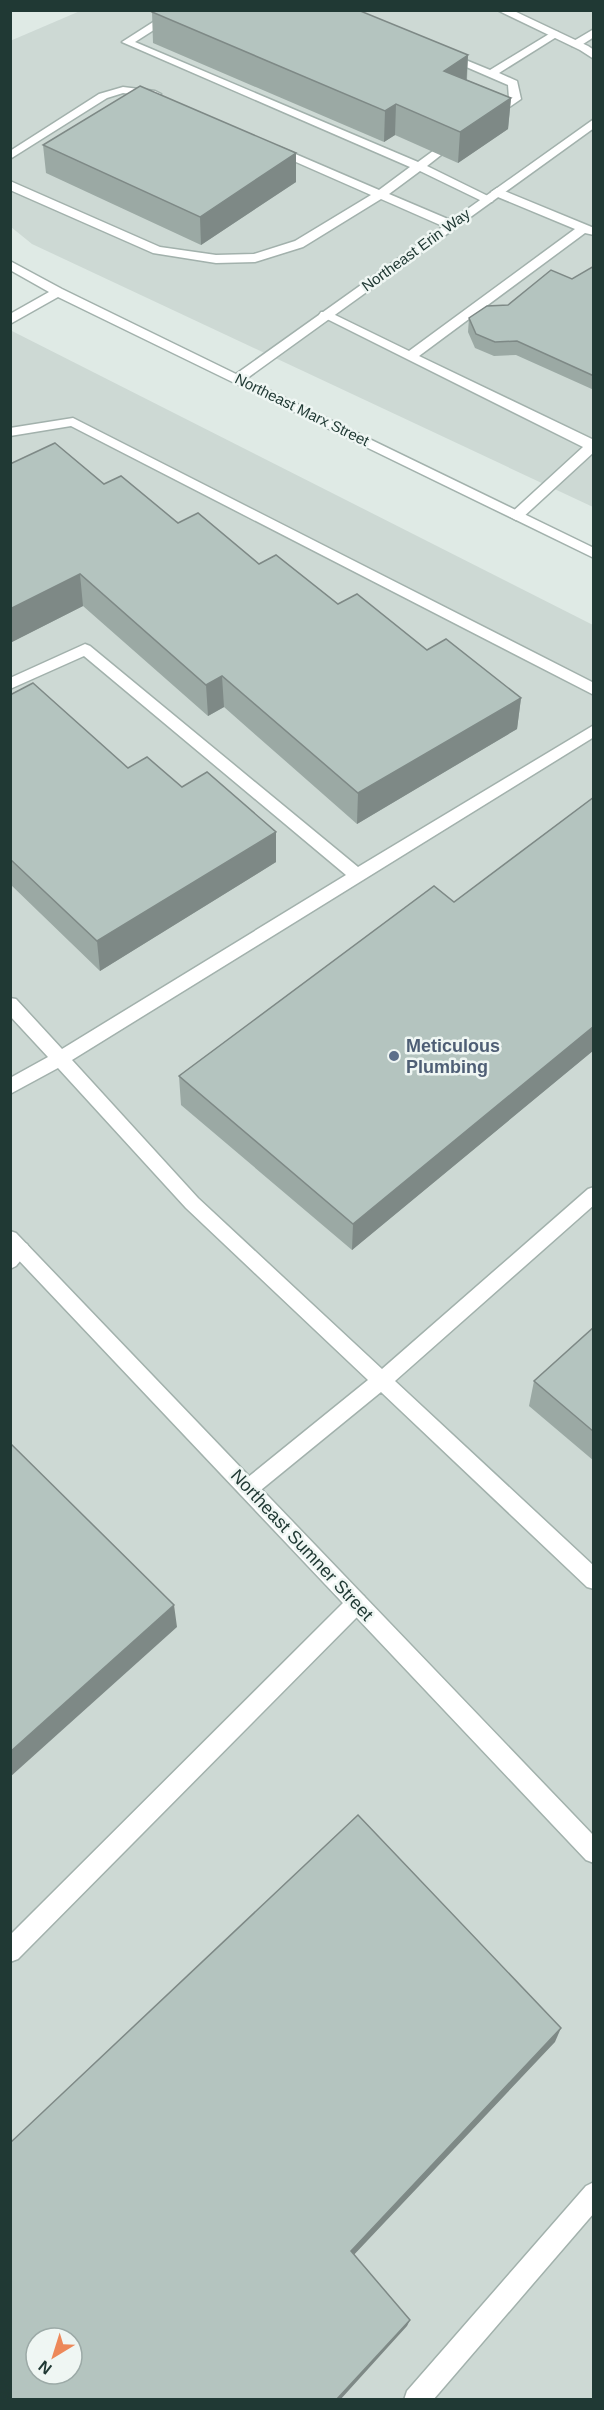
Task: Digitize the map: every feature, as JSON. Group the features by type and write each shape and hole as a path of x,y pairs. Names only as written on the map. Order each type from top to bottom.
{"street":[{"path":"180,10 127,42 418,166 588,231"},
{"path":"502,10 576,44 594,56"},
{"path":"576,44 594,32"},
{"path":"491,74 554,34"},
{"path":"438,53 513,83 515,99 486,120"},
{"path":"10,156 103,96 123,90 153,93 163,98"},
{"name":"Northeast Erin Way","path":"238,378 594,122"},
{"path":"267,145 451,225"},
{"path":"10,184 22,192 157,250 216,259 255,258 299,244 381,194 437,153"},
{"path":"409,357 588,231"},
{"name":"Northeast Marx Street","path":"10,265 58,292 594,554"},
{"path":"10,320 58,292"},
{"path":"325,315 592,445 516,516"},
{"path":"10,432 73,422 594,690"},
{"path":"10,684 85,649 358,876"},
{"path":"10,1087 60,1059 594,730"},
{"path":"10,1004 192,1203 594,1580"},
{"path":"249,1488 381,1381 594,1194"},
{"name":"Northeast Sumner Street","path":"14,1249 249,1488 594,1852"},
{"path":"10,1951 357,1603"},
{"path":"416,2400 594,2194"}],"shaded area":[{"path":"80,11 593,11 593,507 32,244 11,227 10,41"},
{"path":"10,330 593,625 593,2399 11,2399"}],"building":[{"path":"154,10 358,10 468,55 444,71 511,98 460,132 396,104 385,111 152,12"},
{"path":"140,86 296,153 200,217 43,145"},
{"path":"594,266 594,376 517,341 495,342 476,334 469,318 487,306 508,305 551,270 572,279"},
{"path":"55,443 104,484 121,476 178,523 198,513 259,564 276,555 338,604 357,594 427,650 446,639 521,698 358,793 222,676 206,685 80,574 10,609 10,464"},
{"path":"33,683 128,768 147,757 182,787 207,772 276,832 97,941 10,859 10,695"},
{"path":"594,797 594,1026 353,1224 179,1076 434,886 454,902"},
{"path":"594,1327 594,1432 534,1381"},
{"path":"10,1443 174,1605 10,1752"},
{"path":"358,1815 561,2028 351,2251 410,2320 336,2400 10,2400 10,2143"}],"place":[{"name":"Meticulous Plumbing","path":"394,1056"}]}
